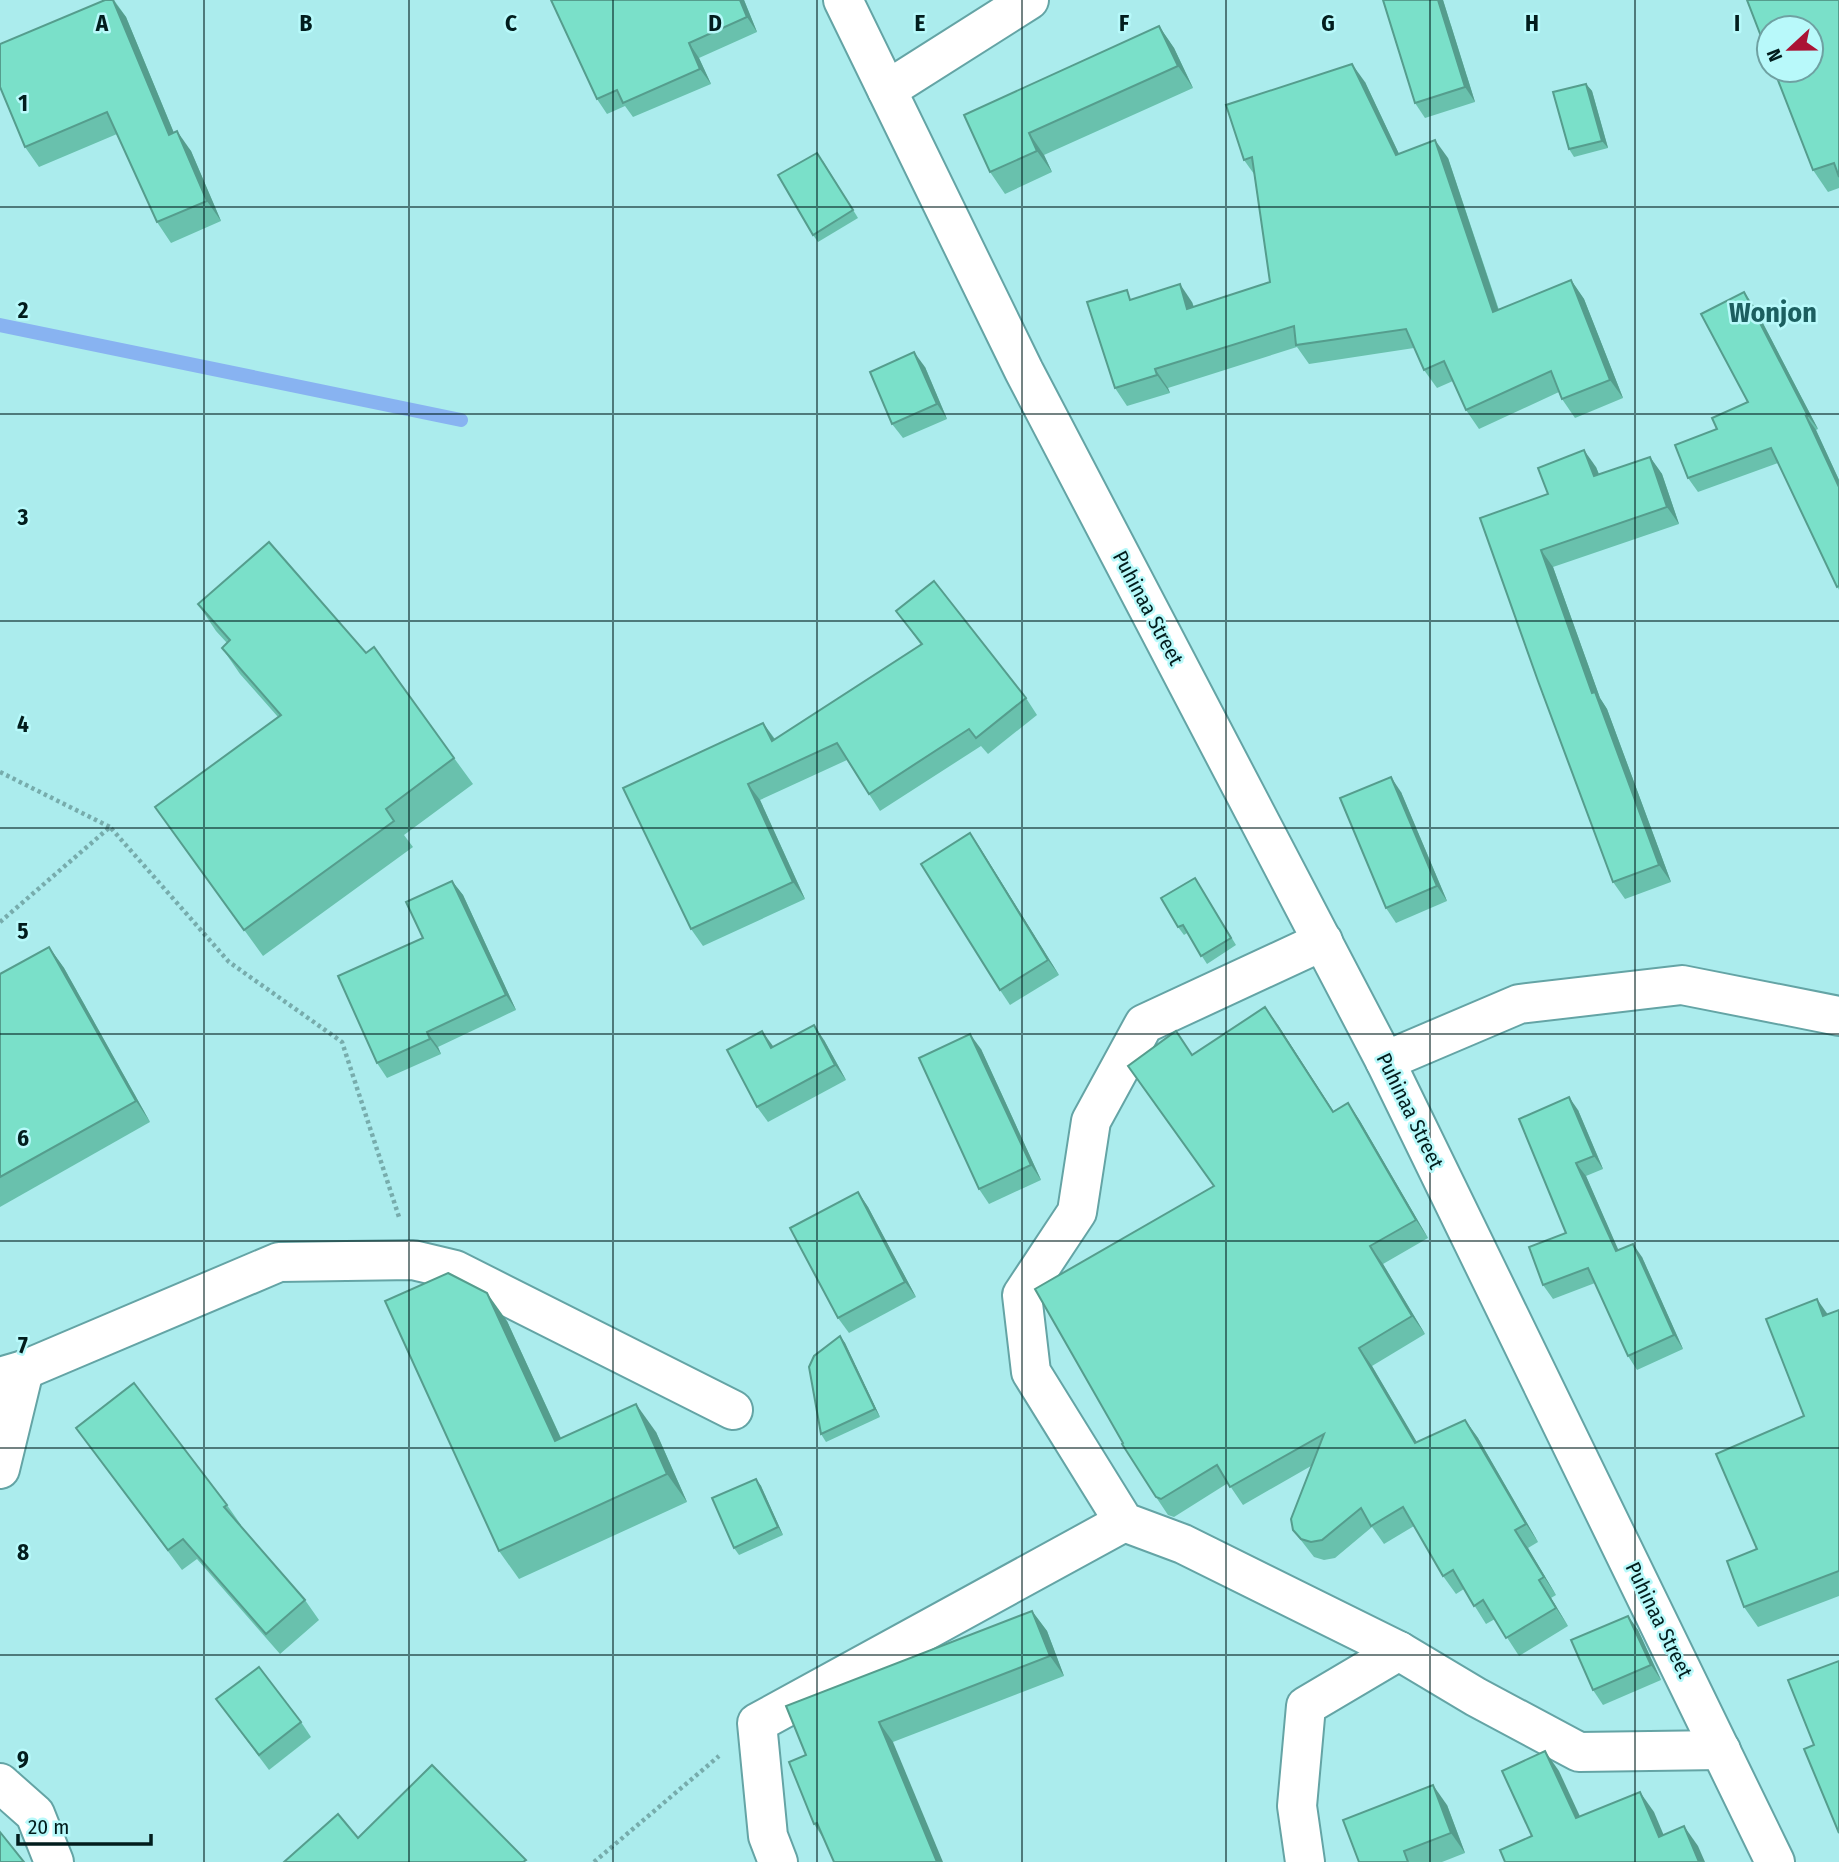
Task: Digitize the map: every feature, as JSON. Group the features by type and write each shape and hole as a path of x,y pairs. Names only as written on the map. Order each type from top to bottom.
{"street":[{"name":"Puhinaa Street","path":"843,0 1024,371 1385,1061 1774,1862"},
{"path":"887,90 1029,0"},
{"path":"1323,941 1144,1024 1091,1121 1077,1212 1022,1295 1031,1372 1124,1522 1183,1544 1399,1651 1476,1697 1579,1752 1721,1749"},
{"path":"1385,1061 1519,1004 1682,985 1839,1016"},
{"path":"0,1469 12,1373 279,1262 413,1261 455,1270 733,1410"},
{"path":"778,1862 768,1836 757,1723 1124,1522"},
{"path":"1306,1862 1297,1806 1306,1706 1399,1651"},
{"path":"0,1783 35,1814 54,1862"}],"path":[{"path":"0,772 110,827 229,962 342,1042 413,1261"},
{"path":"0,922 110,827"},
{"path":"594,1862 757,1723"}],"building":[{"path":"105,0 113,0 169,135 177,131 207,201 157,222 107,112 25,147 0,87 0,44"},
{"path":"551,0 740,0 747,17 689,43 700,69 623,103 617,90 597,99"},
{"path":"1383,0 1438,0 1465,87 1415,103"},
{"path":"1747,0 1839,0 1839,177 1834,163 1813,170 1779,84 1825,84 1825,14 1755,14 1755,21"},
{"path":"1159,26 1178,66 1029,133 1037,151 990,172 964,115"},
{"path":"1352,64 1396,155 1435,140 1493,312 1571,280 1610,380 1562,399 1551,371 1466,410 1444,361 1424,370 1406,329 1296,345 1294,326 1155,369 1157,375 1115,388 1087,302 1127,290 1130,300 1180,284 1187,309 1270,282 1252,157 1244,160 1226,105"},
{"path":"1586,84 1602,141 1569,149 1553,92"},
{"path":"817,153 853,210 813,235 778,175"},
{"path":"1744,292 1808,416 1839,487 1837,587 1771,448 1688,478 1675,445 1717,429 1712,418 1748,402 1701,314"},
{"path":"914,352 937,404 892,424 870,372"},
{"path":"1584,450 1594,476 1650,457 1667,507 1541,550 1592,693 1595,692 1659,865 1613,882 1480,518 1548,494 1538,468"},
{"path":"269,542 366,653 374,647 454,758 386,809 394,821 244,930 155,807 281,715 222,648 230,640 198,604"},
{"path":"934,581 1026,698 976,738 969,729 869,794 837,743 748,784 793,882 691,929 623,788 763,723 772,741 922,644 896,611"},
{"path":"1391,777 1437,886 1386,908 1340,798"},
{"path":"970,833 1048,960 1000,990 921,864"},
{"path":"1195,878 1231,938 1201,956 1183,925 1178,927 1161,898"},
{"path":"452,881 506,995 427,1032 430,1039 377,1063 338,976 423,938 406,902"},
{"path":"49,947 136,1101 0,1177 0,974"},
{"path":"1265,1007 1333,1112 1348,1103 1416,1220 1370,1246 1412,1316 1359,1348 1415,1443 1465,1420 1526,1524 1515,1530 1544,1577 1539,1580 1556,1608 1506,1638 1483,1600 1474,1606 1453,1570 1443,1576 1403,1507 1371,1526 1361,1508 1322,1540 1311,1542 1301,1539 1293,1530 1291,1519 1324,1434 1230,1487 1217,1465 1161,1499 1156,1497 1122,1444 1035,1289 1214,1186 1128,1066 1176,1031 1192,1055"},
{"path":"814,1025 835,1065 757,1107 727,1050 762,1031 771,1048"},
{"path":"970,1034 1031,1165 979,1189 919,1058"},
{"path":"1569,1097 1594,1156 1576,1163 1616,1251 1633,1244 1674,1335 1628,1356 1588,1268 1543,1285 1529,1247 1566,1233 1519,1119"},
{"path":"858,1192 905,1282 838,1318 790,1228"},
{"path":"448,1273 487,1293 555,1441 636,1404 667,1474 499,1551 385,1301"},
{"path":"1817,1299 1823,1316 1839,1310 1839,1571 1744,1607 1727,1561 1757,1549 1716,1454 1804,1416 1766,1319"},
{"path":"840,1336 875,1409 821,1434 809,1367 814,1356"},
{"path":"134,1383 227,1505 224,1507 305,1600 266,1634 183,1539 168,1550 76,1428"},
{"path":"756,1479 778,1527 734,1548 712,1498"},
{"path":"1032,1611 1050,1656 879,1722 937,1862 834,1862 817,1823 814,1824 789,1762 806,1755 786,1706"},
{"path":"1628,1616 1651,1665 1593,1690 1571,1640"},
{"path":"1839,1661 1839,1833 1804,1749 1814,1745 1788,1680"},
{"path":"259,1667 301,1722 259,1755 216,1699"},
{"path":"1545,1751 1576,1818 1640,1792 1659,1837 1684,1826 1699,1862 1505,1862 1500,1850 1532,1836 1502,1771"},
{"path":"432,1765 526,1860 284,1862 338,1814 358,1838"},
{"path":"1433,1785 1451,1833 1404,1851 1408,1862 1359,1862 1343,1820"},
{"path":"0,1832 24,1862 0,1862"}],"waterway":[{"path":"0,325 461,420"}],"district":[{"name":"Wonjon","path":"1773,312"}]}
